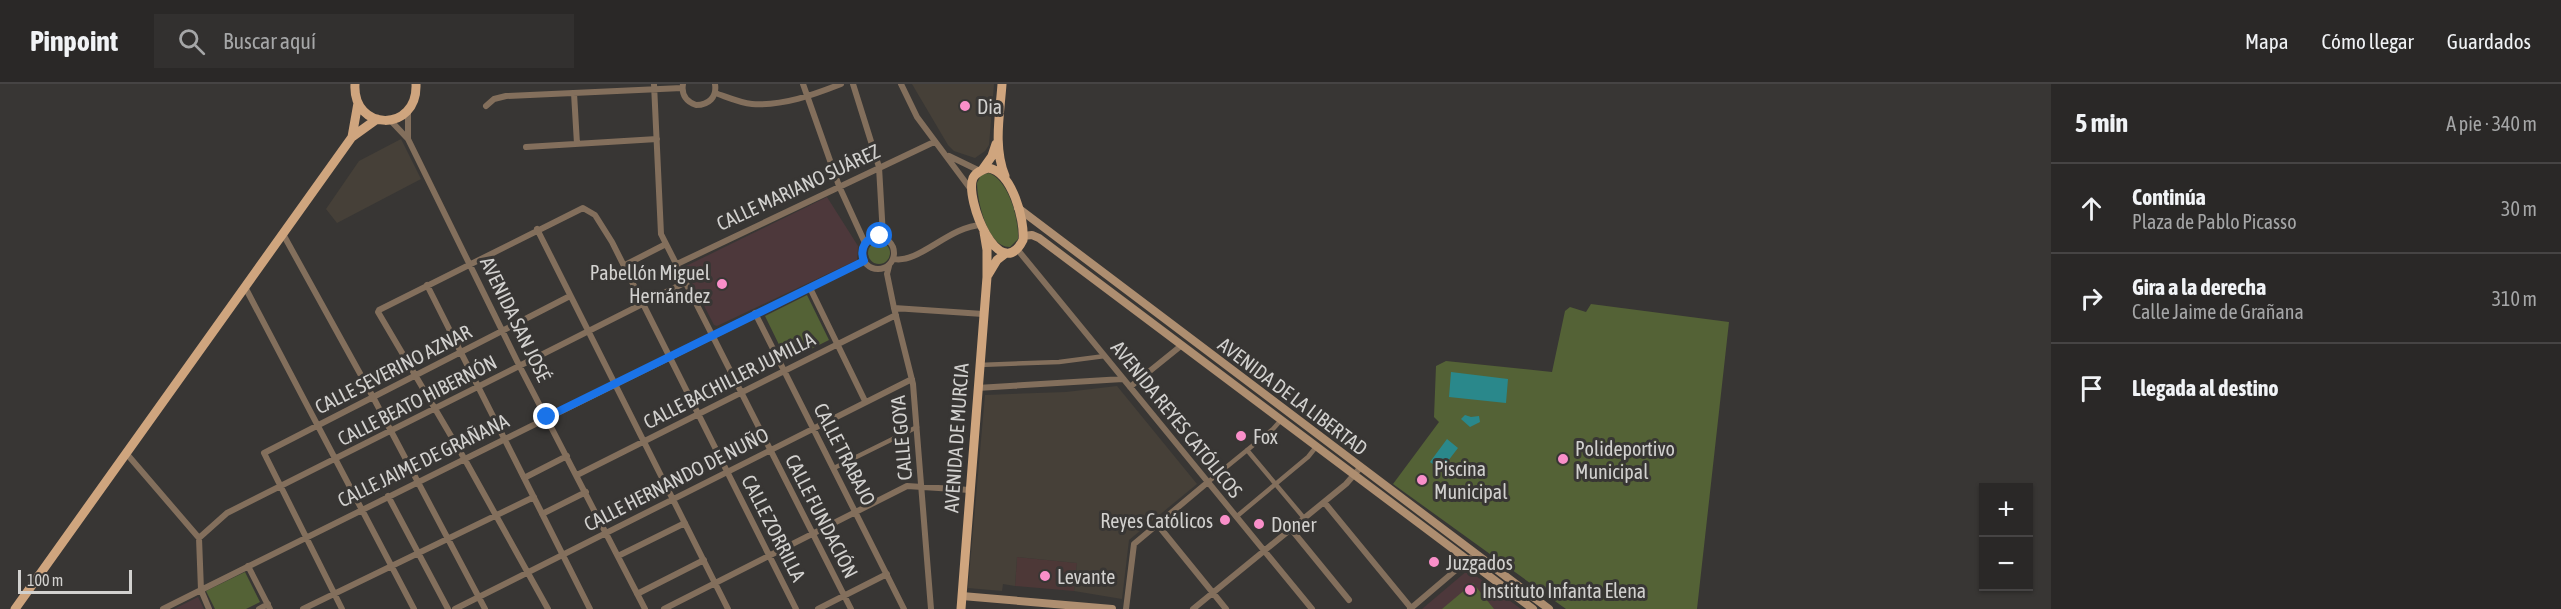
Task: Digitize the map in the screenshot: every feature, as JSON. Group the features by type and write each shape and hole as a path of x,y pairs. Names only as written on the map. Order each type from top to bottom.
{"main road":[{"path":"352,136 358,103 355,84"},
{"path":"358,103 363,110 377,119 390,120 408,111 413,103 416,84"},
{"path":"987,273 1006,253 1017,249 1023,236 1018,208 1000,161 998,139 1002,84"},
{"path":"15,609 352,136 377,119"},
{"path":"972,191 973,178 992,156 998,139"},
{"path":"981,171 994,169 1007,181"},
{"name":"AVENIDA DE MURCIA","path":"961,609 987,273 983,228 972,191"},
{"name":"AVENIDA DE LA LIBERTAD","path":"1018,208 1360,468 1471,556 1549,609"},
{"path":"983,228 995,248 1006,253"},
{"path":"1023,236 1032,235 1039,238 1353,475 1471,556 1533,609"},
{"path":"962,596 1112,609"}],"street":[{"path":"605,84 606,92"},
{"path":"486,106 494,99 506,96 682,86 686,99 696,105 708,103 715,93 715,84"},
{"path":"803,84 839,186 865,243"},
{"path":"715,93 752,104 807,98 841,84"},
{"path":"854,84 879,167 883,236"},
{"path":"901,84 917,117 972,191"},
{"name":"CALLE FUNDACIÓN","path":"655,87 661,234 851,609"},
{"path":"574,93 577,144"},
{"name":"AVENIDA SAN JOSÉ","path":"408,111 408,139"},
{"name":"AVENIDA SAN JOSÉ","path":"390,120 408,139 520,367 645,609"},
{"path":"526,147 657,140"},
{"name":"CALLE MARIANO SUÁREZ","path":"676,264 934,141"},
{"path":"943,153 962,165 981,171"},
{"name":"CALLE ZORRILLA","path":"537,229 579,208 587,208 601,222 625,265 796,609"},
{"path":"894,259 907,260 963,227 983,228"},
{"path":"549,609 378,312 537,229 716,584 725,608"},
{"path":"283,234 374,397 485,609"},
{"path":"875,236 883,236 893,244 894,259 889,266 876,269 864,261 862,251 865,243 875,236"},
{"path":"625,265 666,244"},
{"name":"AVENIDA REYES CATÓLICOS","path":"1017,249 1312,609"},
{"name":"CALLE JAIME DE GRAÑANA","path":"163,609 755,313 864,261"},
{"name":"CALLE GOYA","path":"889,266 887,273 912,379 923,487 931,609"},
{"name":"CALLE BEATO HIBERNÓN","path":"199,538 227,513 686,282"},
{"path":"427,285 590,609"},
{"path":"245,287 360,510 414,609"},
{"path":"810,288 865,400"},
{"name":"CALLE SEVERINO AZNAR","path":"279,487 264,453 570,296"},
{"path":"895,311 983,314"},
{"name":"CALLE BACHILLER JUMILLA","path":"577,475 838,343 895,311"},
{"name":"CALLE TRABAJO","path":"755,313 904,609"},
{"path":"1130,387 1182,345"},
{"path":"979,364 1052,363 1105,356"},
{"name":"CALLE HERNANDO DE NUÑO","path":"455,609 673,500 865,400 912,379"},
{"path":"977,388 1123,379"},
{"path":"1126,609 1134,544 1281,420"},
{"path":"834,468 917,427"},
{"path":"1236,517 1308,458 1316,447"},
{"path":"1247,450 1304,518"},
{"path":"126,453 199,538 201,590 209,609"},
{"path":"524,478 567,456"},
{"path":"1193,609 1324,502 1360,468"},
{"path":"664,609 907,486 970,490"},
{"path":"279,487 342,609"},
{"path":"542,514 586,492"},
{"path":"388,496 448,609"},
{"path":"303,609 534,497"},
{"path":"1324,502 1410,609 1471,556"},
{"path":"618,556 685,523"},
{"path":"1157,524 1226,609"},
{"path":"1291,529 1349,600"},
{"path":"637,594 704,560"},
{"path":"248,566 269,607 259,609"},
{"path":"818,609 887,574"}],"shaded area":[{"path":"912,84 994,84 989,145 985,151 975,158 954,151 948,145"},
{"path":"401,139 421,179 337,223 326,209 359,161"},
{"path":"827,197 858,246 857,260 717,326 714,325 685,269 686,266"},
{"path":"1117,386 1197,484 1129,540 1122,599 1074,591 1077,563 1017,557 1015,586 1003,584 1002,591 968,588 985,395 1066,392"},
{"name":"Levante","path":"1017,557 1077,563 1074,591 1015,586"},
{"name":"Instituto Infanta Elena","path":"1468,570 1521,609 1422,609"},
{"path":"198,597 204,609 174,609"}],"green space":[{"path":"989,173 1002,184 1015,211 1018,239 1010,247 1002,245 990,232 979,201 977,183 981,175"},
{"path":"879,242 887,245 890,253 887,261 879,264 871,261 868,253 871,245"},
{"path":"807,295 829,340 787,361 765,316"},
{"name":"Polideportivo Municipal","path":"1591,304 1729,322 1697,609 1566,609 1393,484 1439,422 1434,417 1436,366 1446,361 1552,372 1565,311 1570,307 1586,312"},
{"path":"245,572 260,602 246,609 215,609 206,591"},
{"path":"1473,583 1494,609 1442,609"}],"water":[{"path":"1451,372 1508,379 1506,403 1449,397"},
{"path":"1465,415 1479,416 1480,422 1470,427 1461,419"},
{"path":"1447,439 1458,448 1441,470 1430,462"}],"place":[{"name":"Dia","path":"965,106"},
{"name":"Pabellón Miguel Hernández","path":"722,284"},
{"name":"Fox","path":"1241,436"},
{"name":"Polideportivo Municipal","path":"1563,459"},
{"name":"Piscina Municipal","path":"1422,480"},
{"name":"Reyes Católicos","path":"1225,520"},
{"name":"Doner","path":"1259,524"},
{"name":"Juzgados","path":"1434,562"},
{"name":"Levante","path":"1045,576"},
{"name":"Instituto Infanta Elena","path":"1470,590"}],"route":[{"path":"547,417 864,261 863,246 870,238 880,236"}]}
